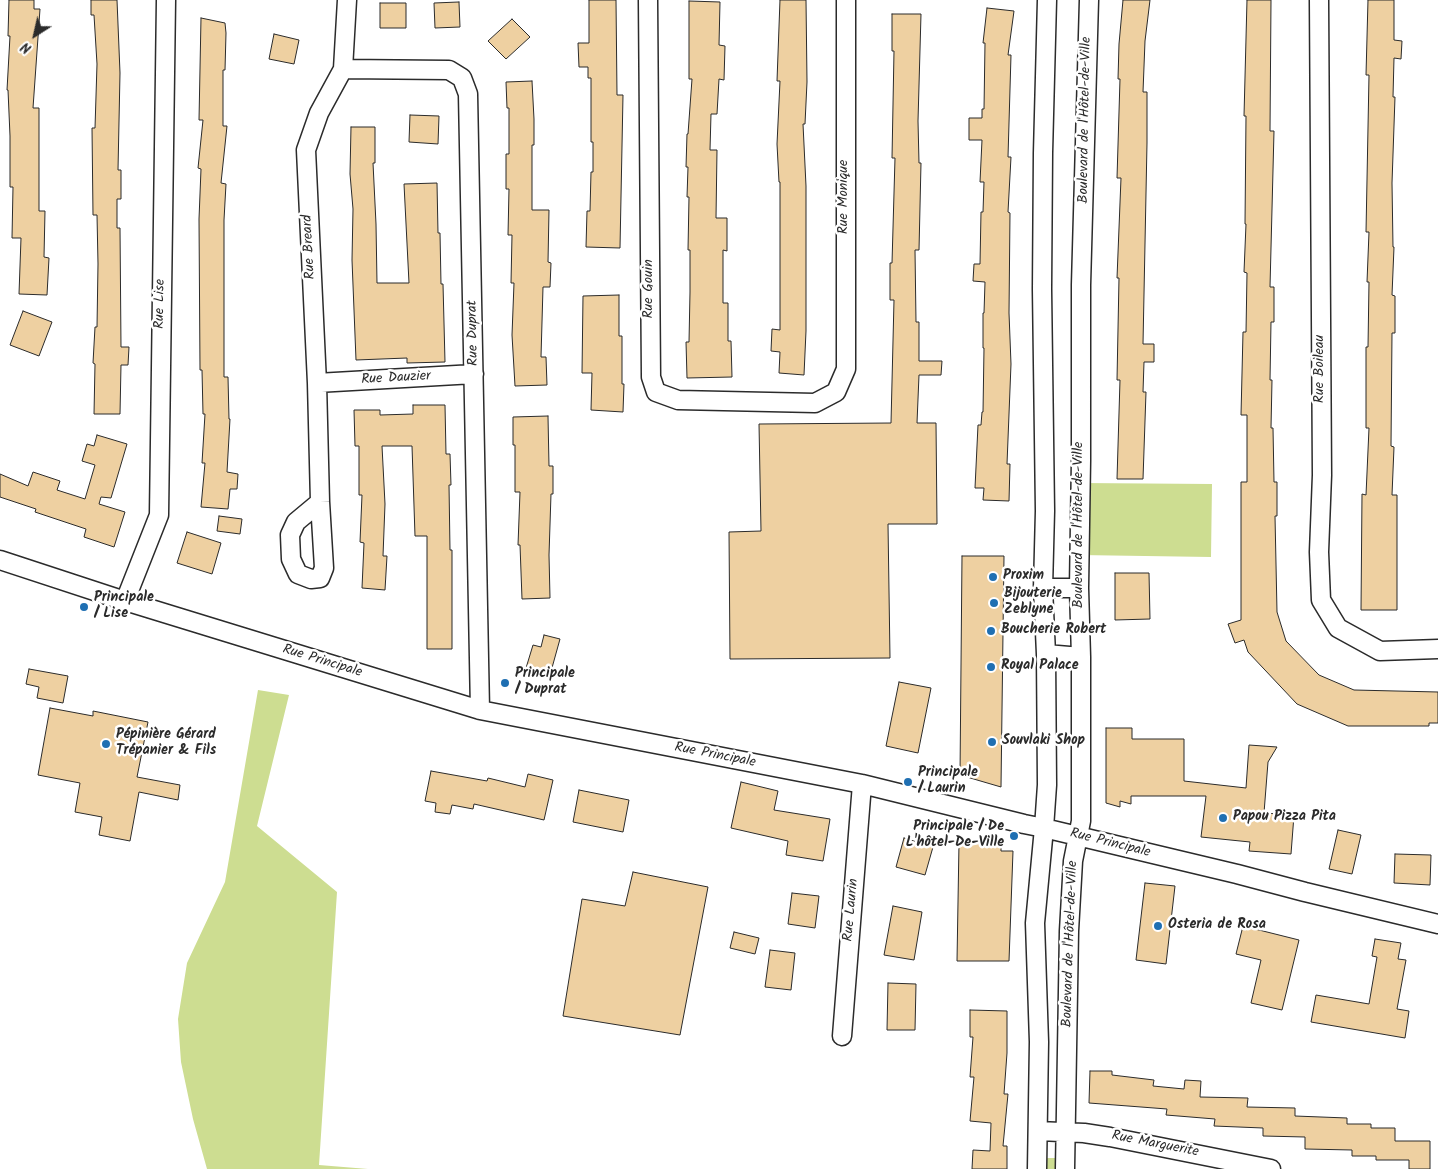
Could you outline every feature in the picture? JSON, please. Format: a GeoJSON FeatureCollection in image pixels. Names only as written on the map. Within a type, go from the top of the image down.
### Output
{"type":"FeatureCollection","features":[{"type":"Feature","properties":{"kind":"street","name":"Rue Lise"},"geometry":{"type":"LineString","coordinates":[[125,602],[159,515],[166,0]]}},
{"type":"Feature","properties":{"kind":"street","name":"Rue Breard"},"geometry":{"type":"LineString","coordinates":[[320,502],[317,383],[306,150],[319,112],[343,69],[347,0]]}},
{"type":"Feature","properties":{"kind":"street","name":"Rue Gouin"},"geometry":{"type":"LineString","coordinates":[[648,0],[651,377],[656,392],[678,400],[815,403],[836,392]]}},
{"type":"Feature","properties":{"kind":"street","name":"Rue Monique"},"geometry":{"type":"LineString","coordinates":[[836,392],[846,369],[846,0]]}},
{"type":"Feature","properties":{"kind":"street"},"geometry":{"type":"LineString","coordinates":[[1037,1169],[1039,1042],[1035,924],[1047,785],[1046,654],[1043,588],[1045,511],[1042,288],[1047,0]]}},
{"type":"Feature","properties":{"kind":"street","name":"Boulevard de l'Hôtel-de-Ville"},"geometry":{"type":"LineString","coordinates":[[1065,1169],[1069,931],[1073,861],[1081,821],[1079,588],[1081,285],[1086,164],[1089,0]]}},
{"type":"Feature","properties":{"kind":"street","name":"Rue Boileau"},"geometry":{"type":"LineString","coordinates":[[1319,0],[1322,475],[1319,552],[1320,600],[1338,628],[1380,651],[1438,649]]}},
{"type":"Feature","properties":{"kind":"street","name":"Rue Duprat"},"geometry":{"type":"LineString","coordinates":[[343,69],[449,70],[462,78],[468,94],[480,710]]}},
{"type":"Feature","properties":{"kind":"street","name":"Rue Dauzier"},"geometry":{"type":"LineString","coordinates":[[317,383],[474,374]]}},
{"type":"Feature","properties":{"kind":"street","name":"Rue Principale"},"geometry":{"type":"LineString","coordinates":[[0,560],[125,602],[480,710],[862,784],[1438,924]]}},
{"type":"Feature","properties":{"kind":"street"},"geometry":{"type":"LineString","coordinates":[[1043,588],[1079,588]]}},
{"type":"Feature","properties":{"kind":"street"},"geometry":{"type":"LineString","coordinates":[[1046,654],[1081,657]]}},
{"type":"Feature","properties":{"kind":"street","name":"Rue Laurin"},"geometry":{"type":"LineString","coordinates":[[842,1036],[862,784]]}},
{"type":"Feature","properties":{"kind":"street","name":"Rue Marguerite"},"geometry":{"type":"LineString","coordinates":[[1038,1131],[1066,1132],[1126,1139],[1271,1169]]}},
{"type":"Feature","properties":{"kind":"green space"},"geometry":{"type":"Polygon","coordinates":[[[1080,483],[1212,484],[1211,557],[1079,555],[1080,483]]]}},
{"type":"Feature","properties":{"kind":"green space"},"geometry":{"type":"Polygon","coordinates":[[[258,690],[289,695],[257,826],[337,892],[319,1165],[368,1169],[207,1169],[193,1119],[181,1062],[178,1019],[187,963],[225,882],[258,690]]]}},
{"type":"Feature","properties":{"kind":"green space"},"geometry":{"type":"Polygon","coordinates":[[[1046,1158],[1057,1158],[1056,1169],[1047,1169],[1046,1158]]]}},
{"type":"Feature","properties":{"kind":"building"},"geometry":{"type":"Polygon","coordinates":[[[9,0],[34,0],[34,9],[40,9],[33,108],[39,108],[39,211],[45,211],[44,257],[49,258],[47,295],[19,294],[21,238],[12,238],[13,187],[10,187],[10,136],[7,90],[10,36],[8,36],[9,0]]]}},
{"type":"Feature","properties":{"kind":"building"},"geometry":{"type":"Polygon","coordinates":[[[91,0],[117,0],[120,73],[118,170],[121,170],[121,199],[117,199],[117,228],[120,228],[121,347],[129,347],[128,365],[121,365],[120,414],[94,414],[95,364],[93,363],[95,327],[97,327],[98,264],[97,215],[93,215],[92,128],[95,128],[97,64],[94,15],[91,15],[91,0]]]}},
{"type":"Feature","properties":{"kind":"building"},"geometry":{"type":"Polygon","coordinates":[[[589,0],[616,0],[617,95],[623,95],[620,248],[586,247],[587,211],[590,211],[591,172],[593,172],[591,78],[588,78],[588,67],[579,67],[578,43],[589,43],[589,0]]]}},
{"type":"Feature","properties":{"kind":"building"},"geometry":{"type":"Polygon","coordinates":[[[780,0],[806,0],[807,82],[805,124],[803,124],[806,186],[806,331],[804,375],[779,373],[780,352],[771,351],[772,329],[780,330],[780,182],[777,144],[780,81],[777,81],[780,0]]]}},
{"type":"Feature","properties":{"kind":"building"},"geometry":{"type":"Polygon","coordinates":[[[1123,0],[1150,0],[1145,41],[1143,92],[1147,92],[1147,143],[1143,344],[1154,344],[1154,362],[1144,362],[1143,392],[1146,392],[1143,479],[1117,479],[1120,380],[1117,380],[1119,278],[1117,278],[1121,178],[1117,178],[1120,79],[1118,79],[1123,0]]]}},
{"type":"Feature","properties":{"kind":"building"},"geometry":{"type":"Polygon","coordinates":[[[1247,0],[1271,0],[1270,131],[1274,131],[1270,287],[1274,287],[1274,322],[1271,322],[1270,380],[1272,380],[1271,428],[1273,428],[1274,482],[1277,482],[1277,516],[1275,516],[1277,612],[1286,641],[1319,675],[1354,690],[1438,692],[1438,723],[1429,723],[1429,726],[1348,726],[1297,704],[1248,652],[1244,640],[1235,643],[1228,624],[1241,620],[1241,482],[1247,482],[1247,415],[1241,415],[1243,332],[1246,332],[1247,273],[1244,272],[1246,116],[1244,116],[1247,0]]]}},
{"type":"Feature","properties":{"kind":"building"},"geometry":{"type":"Polygon","coordinates":[[[1368,0],[1394,0],[1394,40],[1402,41],[1401,59],[1394,58],[1393,97],[1395,97],[1392,183],[1394,247],[1392,295],[1395,296],[1395,333],[1392,333],[1391,446],[1394,447],[1392,495],[1397,495],[1397,610],[1361,610],[1362,494],[1366,495],[1369,428],[1366,428],[1366,347],[1368,347],[1369,282],[1367,282],[1369,232],[1366,232],[1369,75],[1366,75],[1368,0]]]}},
{"type":"Feature","properties":{"kind":"building"},"geometry":{"type":"Polygon","coordinates":[[[689,1],[720,2],[719,45],[725,46],[724,80],[719,79],[717,114],[711,114],[710,150],[717,150],[716,218],[727,218],[727,251],[723,250],[723,303],[728,303],[728,341],[731,341],[732,377],[687,378],[686,342],[689,342],[690,250],[688,250],[688,167],[686,167],[692,79],[689,79],[689,1]]]}},
{"type":"Feature","properties":{"kind":"building"},"geometry":{"type":"Polygon","coordinates":[[[459,2],[460,27],[435,28],[434,3],[459,2]]]}},
{"type":"Feature","properties":{"kind":"building"},"geometry":{"type":"Polygon","coordinates":[[[380,3],[406,3],[406,28],[380,28],[380,3]]]}},
{"type":"Feature","properties":{"kind":"building"},"geometry":{"type":"Polygon","coordinates":[[[987,8],[1014,11],[1008,55],[1011,55],[1008,157],[1011,157],[1008,212],[1010,213],[1009,313],[1011,364],[1007,464],[1010,464],[1009,501],[983,500],[984,488],[975,488],[978,425],[981,425],[983,412],[983,313],[985,282],[973,281],[974,264],[980,264],[981,212],[983,212],[984,182],[980,182],[982,140],[969,140],[969,118],[982,118],[982,109],[984,109],[985,43],[983,43],[987,8]]]}},
{"type":"Feature","properties":{"kind":"building"},"geometry":{"type":"Polygon","coordinates":[[[892,14],[921,14],[918,121],[919,163],[921,163],[919,250],[915,250],[916,322],[919,322],[919,361],[942,361],[941,375],[919,375],[917,423],[936,423],[937,524],[888,524],[890,658],[730,659],[729,532],[761,531],[759,424],[891,423],[894,300],[890,300],[890,263],[892,263],[895,158],[892,158],[894,51],[892,51],[892,14]]]}},
{"type":"Feature","properties":{"kind":"building"},"geometry":{"type":"Polygon","coordinates":[[[201,18],[225,23],[226,33],[225,70],[223,70],[223,126],[227,126],[221,183],[226,184],[224,220],[224,377],[228,377],[230,419],[227,472],[238,474],[237,489],[230,489],[228,509],[201,507],[205,463],[202,463],[205,414],[203,414],[202,370],[200,370],[199,219],[201,169],[198,168],[203,120],[199,120],[201,18]]]}},
{"type":"Feature","properties":{"kind":"building"},"geometry":{"type":"Polygon","coordinates":[[[512,19],[530,37],[506,59],[488,41],[512,19]]]}},
{"type":"Feature","properties":{"kind":"building"},"geometry":{"type":"Polygon","coordinates":[[[274,34],[299,40],[294,64],[269,59],[274,34]]]}},
{"type":"Feature","properties":{"kind":"building"},"geometry":{"type":"Polygon","coordinates":[[[532,81],[534,145],[532,145],[532,210],[549,210],[548,262],[551,263],[550,287],[543,287],[541,357],[546,357],[547,385],[515,386],[512,335],[514,283],[511,283],[512,235],[508,235],[509,189],[506,189],[506,154],[509,154],[509,108],[507,108],[506,82],[532,81]]]}},
{"type":"Feature","properties":{"kind":"building"},"geometry":{"type":"Polygon","coordinates":[[[410,115],[439,116],[438,144],[409,142],[410,115]]]}},
{"type":"Feature","properties":{"kind":"building"},"geometry":{"type":"Polygon","coordinates":[[[351,127],[375,127],[375,163],[373,163],[377,283],[409,283],[404,184],[437,183],[445,362],[407,363],[407,358],[356,360],[352,260],[353,209],[350,174],[351,127]]]}},
{"type":"Feature","properties":{"kind":"building"},"geometry":{"type":"Polygon","coordinates":[[[619,295],[619,336],[622,336],[622,384],[624,384],[623,412],[591,410],[592,373],[582,373],[583,296],[619,295]]]}},
{"type":"Feature","properties":{"kind":"building"},"geometry":{"type":"Polygon","coordinates":[[[23,311],[52,322],[39,356],[10,345],[23,311]]]}},
{"type":"Feature","properties":{"kind":"building"},"geometry":{"type":"Polygon","coordinates":[[[413,405],[445,405],[446,454],[450,454],[451,485],[449,485],[450,550],[452,550],[452,649],[427,649],[427,536],[415,536],[412,446],[382,446],[385,504],[383,556],[387,556],[385,590],[362,588],[364,543],[360,542],[362,495],[359,495],[359,446],[355,446],[354,410],[380,410],[380,415],[413,414],[413,405]]]}},
{"type":"Feature","properties":{"kind":"building"},"geometry":{"type":"Polygon","coordinates":[[[548,416],[549,466],[553,466],[549,555],[550,598],[522,599],[520,545],[518,545],[520,492],[515,492],[513,417],[548,416]]]}},
{"type":"Feature","properties":{"kind":"building"},"geometry":{"type":"Polygon","coordinates":[[[97,435],[127,444],[111,498],[101,497],[99,504],[125,512],[114,547],[84,537],[86,529],[35,512],[36,509],[0,497],[0,474],[28,486],[33,472],[60,481],[57,490],[85,499],[95,465],[82,461],[87,444],[94,446],[97,435]]]}},
{"type":"Feature","properties":{"kind":"building"},"geometry":{"type":"Polygon","coordinates":[[[219,516],[242,519],[240,534],[217,531],[219,516]]]}},
{"type":"Feature","properties":{"kind":"building"},"geometry":{"type":"Polygon","coordinates":[[[187,532],[221,543],[212,574],[177,563],[187,532]]]}},
{"type":"Feature","properties":{"kind":"building"},"geometry":{"type":"Polygon","coordinates":[[[962,556],[1004,556],[1001,787],[960,775],[962,556]]]}},
{"type":"Feature","properties":{"kind":"building"},"geometry":{"type":"Polygon","coordinates":[[[1115,573],[1149,573],[1150,619],[1115,620],[1115,573]]]}},
{"type":"Feature","properties":{"kind":"building"},"geometry":{"type":"Polygon","coordinates":[[[544,635],[560,639],[550,675],[526,668],[533,645],[541,647],[544,635]]]}},
{"type":"Feature","properties":{"kind":"building"},"geometry":{"type":"Polygon","coordinates":[[[29,669],[68,676],[63,703],[37,698],[39,687],[26,684],[29,669]]]}},
{"type":"Feature","properties":{"kind":"building"},"geometry":{"type":"Polygon","coordinates":[[[899,682],[931,688],[918,753],[886,746],[899,682]]]}},
{"type":"Feature","properties":{"kind":"building"},"geometry":{"type":"Polygon","coordinates":[[[50,708],[93,716],[93,711],[148,722],[137,777],[180,785],[178,800],[139,792],[130,841],[99,835],[102,817],[75,812],[80,783],[38,775],[50,708]]]}},
{"type":"Feature","properties":{"kind":"building"},"geometry":{"type":"Polygon","coordinates":[[[1106,728],[1132,728],[1132,739],[1184,739],[1184,781],[1246,788],[1249,745],[1277,747],[1268,762],[1264,813],[1294,815],[1291,854],[1249,851],[1250,842],[1201,837],[1206,796],[1131,796],[1131,804],[1120,801],[1120,807],[1106,803],[1106,728]]]}},
{"type":"Feature","properties":{"kind":"building"},"geometry":{"type":"Polygon","coordinates":[[[431,771],[487,781],[488,778],[525,787],[528,774],[553,780],[544,820],[474,804],[473,809],[452,805],[450,814],[435,812],[436,803],[425,801],[431,771]]]}},
{"type":"Feature","properties":{"kind":"building"},"geometry":{"type":"Polygon","coordinates":[[[741,782],[778,791],[774,810],[830,819],[823,861],[786,855],[788,841],[731,828],[741,782]]]}},
{"type":"Feature","properties":{"kind":"building"},"geometry":{"type":"Polygon","coordinates":[[[579,790],[629,800],[623,832],[573,822],[579,790]]]}},
{"type":"Feature","properties":{"kind":"building"},"geometry":{"type":"Polygon","coordinates":[[[1338,830],[1361,835],[1352,874],[1329,869],[1338,830]]]}},
{"type":"Feature","properties":{"kind":"building"},"geometry":{"type":"Polygon","coordinates":[[[904,838],[933,847],[925,875],[896,867],[904,838]]]}},
{"type":"Feature","properties":{"kind":"building"},"geometry":{"type":"Polygon","coordinates":[[[959,843],[1001,844],[1001,851],[1013,851],[1009,961],[957,961],[959,843]]]}},
{"type":"Feature","properties":{"kind":"building"},"geometry":{"type":"Polygon","coordinates":[[[1395,854],[1431,855],[1430,885],[1394,883],[1395,854]]]}},
{"type":"Feature","properties":{"kind":"building"},"geometry":{"type":"Polygon","coordinates":[[[633,872],[708,887],[680,1035],[563,1016],[582,899],[625,906],[633,872]]]}},
{"type":"Feature","properties":{"kind":"building"},"geometry":{"type":"Polygon","coordinates":[[[1145,883],[1175,886],[1166,964],[1136,960],[1145,883]]]}},
{"type":"Feature","properties":{"kind":"building"},"geometry":{"type":"Polygon","coordinates":[[[792,893],[819,896],[815,928],[788,924],[792,893]]]}},
{"type":"Feature","properties":{"kind":"building"},"geometry":{"type":"Polygon","coordinates":[[[893,906],[922,912],[914,960],[884,955],[893,906]]]}},
{"type":"Feature","properties":{"kind":"building"},"geometry":{"type":"Polygon","coordinates":[[[1243,926],[1299,940],[1282,1010],[1251,1003],[1261,960],[1236,954],[1243,926]]]}},
{"type":"Feature","properties":{"kind":"building"},"geometry":{"type":"Polygon","coordinates":[[[734,932],[759,938],[755,954],[730,948],[734,932]]]}},
{"type":"Feature","properties":{"kind":"building"},"geometry":{"type":"Polygon","coordinates":[[[1375,939],[1401,943],[1398,959],[1406,960],[1397,1009],[1409,1011],[1405,1038],[1311,1022],[1316,995],[1369,1004],[1377,957],[1372,956],[1375,939]]]}},
{"type":"Feature","properties":{"kind":"building"},"geometry":{"type":"Polygon","coordinates":[[[770,950],[795,953],[791,990],[765,987],[770,950]]]}},
{"type":"Feature","properties":{"kind":"building"},"geometry":{"type":"Polygon","coordinates":[[[888,983],[916,984],[915,1030],[887,1030],[888,983]]]}},
{"type":"Feature","properties":{"kind":"building"},"geometry":{"type":"Polygon","coordinates":[[[970,1010],[1007,1011],[1007,1053],[1004,1094],[1008,1094],[1003,1146],[1007,1146],[1007,1169],[972,1169],[973,1150],[990,1151],[991,1123],[970,1121],[974,1077],[970,1077],[973,1037],[970,1037],[970,1010]]]}},
{"type":"Feature","properties":{"kind":"building"},"geometry":{"type":"Polygon","coordinates":[[[1090,1071],[1112,1071],[1112,1075],[1154,1080],[1153,1086],[1184,1089],[1185,1080],[1201,1081],[1200,1097],[1248,1098],[1247,1107],[1295,1108],[1295,1116],[1347,1118],[1347,1124],[1371,1124],[1371,1128],[1395,1128],[1395,1141],[1430,1141],[1430,1169],[1409,1169],[1409,1160],[1376,1160],[1376,1156],[1352,1156],[1352,1150],[1305,1149],[1305,1137],[1263,1136],[1263,1128],[1214,1126],[1215,1119],[1166,1115],[1167,1109],[1089,1103],[1090,1071]]]}},
{"type":"Feature","properties":{"kind":"place","name":"Proxim"},"geometry":{"type":"Point","coordinates":[993,577]}},
{"type":"Feature","properties":{"kind":"place","name":"Bijouterie Zeblyne"},"geometry":{"type":"Point","coordinates":[994,603]}},
{"type":"Feature","properties":{"kind":"place","name":"Principale / Lise"},"geometry":{"type":"Point","coordinates":[84,607]}},
{"type":"Feature","properties":{"kind":"place","name":"Boucherie Robert"},"geometry":{"type":"Point","coordinates":[991,631]}},
{"type":"Feature","properties":{"kind":"place","name":"Royal Palace"},"geometry":{"type":"Point","coordinates":[991,667]}},
{"type":"Feature","properties":{"kind":"place","name":"Principale / Duprat"},"geometry":{"type":"Point","coordinates":[505,683]}},
{"type":"Feature","properties":{"kind":"place","name":"Souvlaki Shop"},"geometry":{"type":"Point","coordinates":[992,742]}},
{"type":"Feature","properties":{"kind":"place","name":"Pépinière Gérard Trépanier & Fils"},"geometry":{"type":"Point","coordinates":[106,744]}},
{"type":"Feature","properties":{"kind":"place","name":"Principale / Laurin"},"geometry":{"type":"Point","coordinates":[908,782]}},
{"type":"Feature","properties":{"kind":"place","name":"Papou Pizza Pita"},"geometry":{"type":"Point","coordinates":[1223,818]}},
{"type":"Feature","properties":{"kind":"place","name":"Principale / De L'hôtel-De-Ville"},"geometry":{"type":"Point","coordinates":[1014,836]}},
{"type":"Feature","properties":{"kind":"place","name":"Osteria de Rosa"},"geometry":{"type":"Point","coordinates":[1158,926]}}]}
